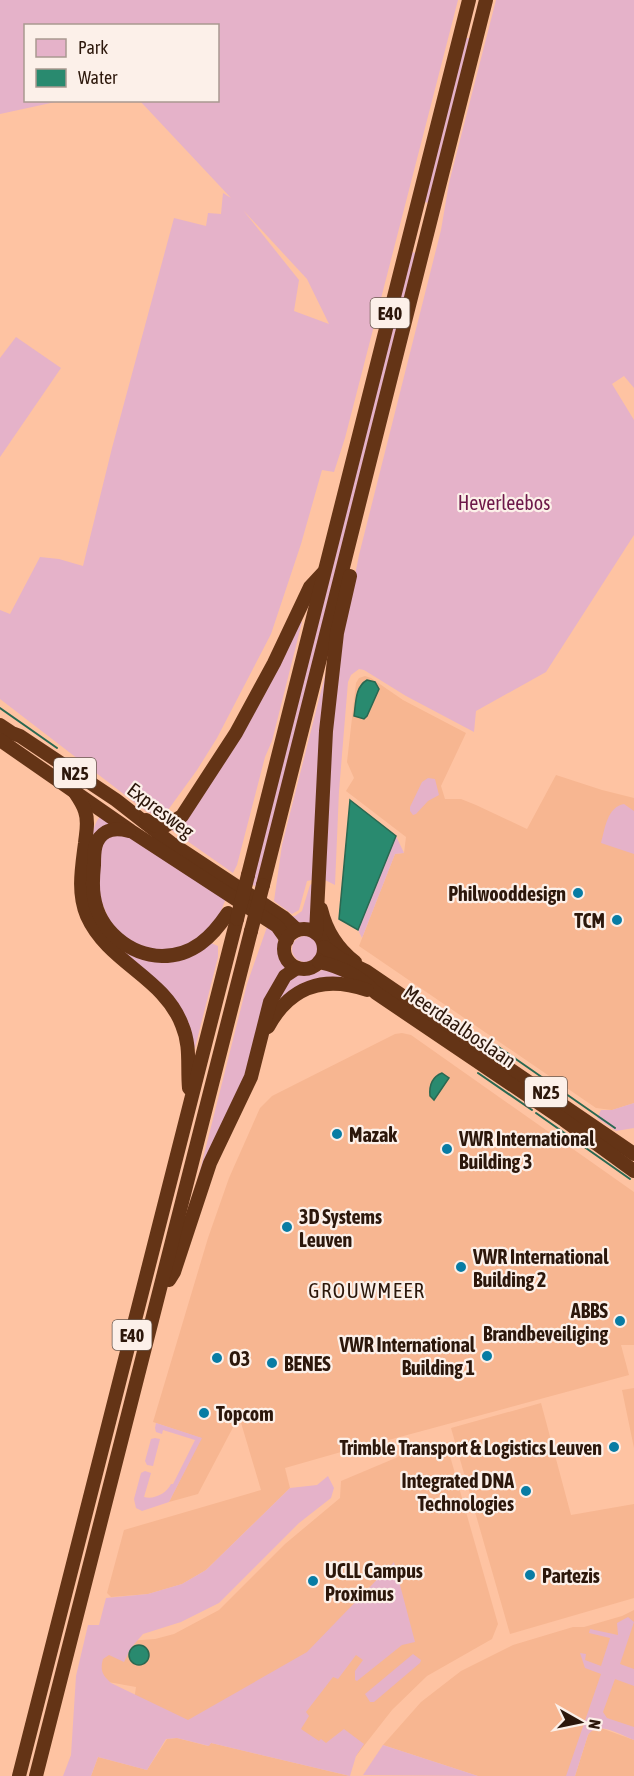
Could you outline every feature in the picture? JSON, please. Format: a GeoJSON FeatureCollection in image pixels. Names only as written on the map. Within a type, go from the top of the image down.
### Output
{"type":"FeatureCollection","features":[{"type":"Feature","properties":{"kind":"highway","name":"E40"},"geometry":{"type":"LineString","coordinates":[[19,1776],[190,1102],[232,916],[242,896],[248,875],[469,0]]}},
{"type":"Feature","properties":{"kind":"highway","name":"E40"},"geometry":{"type":"LineString","coordinates":[[36,1776],[486,0]]}},
{"type":"Feature","properties":{"kind":"highway"},"geometry":{"type":"LineString","coordinates":[[286,940],[297,930],[304,929],[316,933],[326,731],[338,633],[354,554],[351,535]]}},
{"type":"Feature","properties":{"kind":"highway"},"geometry":{"type":"LineString","coordinates":[[130,810],[156,826],[171,824],[182,816],[236,733],[274,663],[310,587],[324,571]]}},
{"type":"Feature","properties":{"kind":"highway","name":"Expresweg"},"geometry":{"type":"LineString","coordinates":[[0,725],[20,735],[130,810],[153,831],[283,916],[297,930]]}},
{"type":"Feature","properties":{"kind":"highway","name":"Expresweg"},"geometry":{"type":"LineString","coordinates":[[0,740],[131,831],[277,926],[286,940]]}},
{"type":"Feature","properties":{"kind":"highway"},"geometry":{"type":"LineString","coordinates":[[74,791],[86,812],[87,829],[81,875],[86,913],[98,936],[109,948],[160,990],[176,1010],[188,1047],[190,1102]]}},
{"type":"Feature","properties":{"kind":"highway","name":"N25"},"geometry":{"type":"LineString","coordinates":[[101,809],[108,806],[116,808],[153,831]]}},
{"type":"Feature","properties":{"kind":"highway"},"geometry":{"type":"LineString","coordinates":[[87,829],[93,817],[101,809]]}},
{"type":"Feature","properties":{"kind":"highway"},"geometry":{"type":"LineString","coordinates":[[131,831],[115,829],[107,831],[97,841],[94,853],[93,896],[95,904],[105,925],[117,939],[137,951],[150,955],[176,955],[203,943],[232,916]]}},
{"type":"Feature","properties":{"kind":"highway"},"geometry":{"type":"LineString","coordinates":[[318,895],[324,921],[331,936],[347,956],[366,970]]}},
{"type":"Feature","properties":{"kind":"highway","name":"Meerdaalboslaan"},"geometry":{"type":"LineString","coordinates":[[316,933],[324,947],[339,958],[366,970],[634,1154]]}},
{"type":"Feature","properties":{"kind":"highway","name":"N25"},"geometry":{"type":"LineString","coordinates":[[286,940],[284,946],[286,958],[297,968]]}},
{"type":"Feature","properties":{"kind":"highway"},"geometry":{"type":"LineString","coordinates":[[159,1294],[174,1272],[210,1163],[251,1077],[270,1002],[278,984],[297,968],[308,969],[319,962],[324,953],[324,947]]}},
{"type":"Feature","properties":{"kind":"highway","name":"Meerdaalboslaan"},"geometry":{"type":"LineString","coordinates":[[319,962],[333,965],[356,976],[376,993],[614,1155],[634,1171]]}},
{"type":"Feature","properties":{"kind":"highway"},"geometry":{"type":"LineString","coordinates":[[261,1043],[282,1006],[299,991],[317,984],[335,982],[349,983],[376,993]]}},
{"type":"Feature","properties":{"kind":"highway"},"geometry":{"type":"LineString","coordinates":[[615,1140],[634,1136]]}},
{"type":"Feature","properties":{"kind":"highway"},"geometry":{"type":"LineString","coordinates":[[614,1155],[634,1154]]}},
{"type":"Feature","properties":{"kind":"shaded area"},"geometry":{"type":"Polygon","coordinates":[[[365,676],[403,700],[466,733],[441,786],[445,799],[461,799],[527,829],[556,775],[634,798],[634,1103],[612,1110],[596,1108],[359,946],[395,854],[404,853],[406,837],[346,791],[354,778],[347,762],[356,683],[359,678],[365,676]]]}},
{"type":"Feature","properties":{"kind":"shaded area"},"geometry":{"type":"Polygon","coordinates":[[[395,1034],[411,1035],[634,1192],[634,1345],[621,1345],[629,1375],[359,1448],[351,1442],[344,1445],[341,1452],[285,1468],[290,1488],[206,1570],[182,1584],[148,1594],[111,1597],[107,1593],[124,1530],[261,1490],[239,1416],[198,1494],[169,1502],[201,1438],[153,1422],[208,1238],[229,1178],[260,1108],[272,1096],[395,1034]]]}},
{"type":"Feature","properties":{"kind":"shaded area"},"geometry":{"type":"Polygon","coordinates":[[[634,1388],[634,1448],[622,1390],[634,1388]]]}},
{"type":"Feature","properties":{"kind":"shaded area"},"geometry":{"type":"Polygon","coordinates":[[[541,1403],[571,1515],[634,1504],[634,1598],[510,1634],[451,1428],[541,1403]]]}},
{"type":"Feature","properties":{"kind":"shaded area"},"geometry":{"type":"Polygon","coordinates":[[[433,1442],[448,1449],[498,1624],[492,1639],[427,1676],[392,1710],[356,1756],[132,1714],[136,1687],[97,1680],[101,1655],[115,1642],[155,1639],[174,1634],[219,1610],[285,1544],[340,1498],[341,1481],[398,1457],[402,1451],[433,1442]]]}},
{"type":"Feature","properties":{"kind":"shaded area"},"geometry":{"type":"Polygon","coordinates":[[[634,1610],[634,1733],[591,1719],[571,1776],[478,1776],[383,1745],[421,1702],[461,1671],[513,1645],[573,1627],[584,1627],[622,1616],[634,1610]]]}},
{"type":"Feature","properties":{"kind":"shaded area"},"geometry":{"type":"Polygon","coordinates":[[[598,1727],[634,1740],[634,1776],[575,1776],[588,1735],[592,1729],[598,1727]]]}},
{"type":"Feature","properties":{"kind":"shaded area"},"geometry":{"type":"Polygon","coordinates":[[[177,1738],[208,1746],[211,1743],[350,1776],[91,1776],[98,1757],[147,1770],[167,1739],[177,1738]]]}},
{"type":"Feature","properties":{"kind":"green space"},"geometry":{"type":"Polygon","coordinates":[[[0,0],[458,0],[345,438],[334,472],[322,470],[301,544],[271,634],[217,738],[168,810],[159,816],[147,812],[0,699],[0,610],[10,614],[40,557],[59,559],[83,566],[174,218],[206,226],[208,213],[221,214],[223,193],[231,198],[141,102],[219,102],[219,24],[24,24],[24,102],[55,102],[0,114],[0,0]],[[243,210],[299,280],[294,311],[329,324],[307,279],[243,210]]]}},
{"type":"Feature","properties":{"kind":"green space","name":"Heverleebos"},"geometry":{"type":"Polygon","coordinates":[[[496,0],[634,0],[634,388],[624,376],[612,384],[634,420],[634,535],[546,672],[476,711],[474,732],[406,696],[364,670],[359,669],[351,675],[348,682],[339,791],[335,885],[325,880],[330,742],[340,650],[359,555],[496,0]]]}},
{"type":"Feature","properties":{"kind":"green space"},"geometry":{"type":"Polygon","coordinates":[[[465,38],[470,38],[429,203],[424,202],[465,38]]]}},
{"type":"Feature","properties":{"kind":"green space"},"geometry":{"type":"Polygon","coordinates":[[[411,252],[416,253],[256,887],[252,884],[411,252]]]}},
{"type":"Feature","properties":{"kind":"green space"},"geometry":{"type":"Polygon","coordinates":[[[16,337],[61,368],[0,457],[0,358],[16,337]]]}},
{"type":"Feature","properties":{"kind":"green space"},"geometry":{"type":"Polygon","coordinates":[[[299,621],[302,622],[272,741],[265,757],[233,873],[170,829],[299,621]]]}},
{"type":"Feature","properties":{"kind":"green space"},"geometry":{"type":"Polygon","coordinates":[[[334,640],[316,879],[307,881],[299,910],[292,914],[274,901],[282,845],[334,640]]]}},
{"type":"Feature","properties":{"kind":"green space"},"geometry":{"type":"Polygon","coordinates":[[[428,778],[435,779],[439,795],[428,801],[413,815],[410,807],[422,782],[428,778]]]}},
{"type":"Feature","properties":{"kind":"green space"},"geometry":{"type":"Polygon","coordinates":[[[624,804],[634,811],[634,854],[601,843],[610,814],[618,806],[624,804]]]}},
{"type":"Feature","properties":{"kind":"green space"},"geometry":{"type":"Polygon","coordinates":[[[103,813],[120,827],[105,828],[96,836],[89,879],[94,910],[108,937],[133,955],[158,960],[182,957],[211,943],[218,946],[218,957],[195,1048],[191,1048],[182,1018],[173,1001],[149,977],[106,941],[92,917],[88,890],[91,844],[94,828],[103,813]]]}},
{"type":"Feature","properties":{"kind":"green space"},"geometry":{"type":"Polygon","coordinates":[[[111,834],[129,836],[227,896],[216,923],[189,945],[165,951],[145,948],[128,941],[110,922],[100,898],[98,857],[105,837],[111,834]]]}},
{"type":"Feature","properties":{"kind":"green space"},"geometry":{"type":"Polygon","coordinates":[[[396,836],[404,853],[395,854],[362,938],[358,930],[396,836]]]}},
{"type":"Feature","properties":{"kind":"green space"},"geometry":{"type":"Polygon","coordinates":[[[312,884],[314,925],[297,923],[290,916],[295,916],[302,911],[312,884]]]}},
{"type":"Feature","properties":{"kind":"green space"},"geometry":{"type":"Polygon","coordinates":[[[267,927],[277,934],[280,956],[288,970],[189,1214],[247,984],[267,927]]]}},
{"type":"Feature","properties":{"kind":"green space"},"geometry":{"type":"Polygon","coordinates":[[[305,936],[314,940],[318,949],[314,958],[305,962],[296,958],[292,949],[296,940],[305,936]]]}},
{"type":"Feature","properties":{"kind":"green space"},"geometry":{"type":"Polygon","coordinates":[[[324,969],[348,977],[277,1002],[283,984],[297,975],[313,974],[324,969]]]}},
{"type":"Feature","properties":{"kind":"green space"},"geometry":{"type":"Polygon","coordinates":[[[634,1103],[634,1128],[616,1131],[597,1118],[601,1110],[612,1110],[634,1103]]]}},
{"type":"Feature","properties":{"kind":"green space"},"geometry":{"type":"Polygon","coordinates":[[[156,1423],[202,1438],[169,1502],[142,1511],[136,1508],[134,1499],[141,1473],[145,1471],[151,1473],[144,1497],[152,1498],[163,1493],[173,1484],[195,1440],[163,1430],[162,1434],[156,1432],[156,1423]]]}},
{"type":"Feature","properties":{"kind":"green space"},"geometry":{"type":"Polygon","coordinates":[[[151,1439],[160,1439],[153,1466],[147,1465],[145,1461],[151,1439]]]}},
{"type":"Feature","properties":{"kind":"green space"},"geometry":{"type":"Polygon","coordinates":[[[328,1476],[334,1488],[331,1498],[299,1523],[219,1603],[181,1622],[143,1634],[131,1648],[124,1662],[109,1655],[103,1659],[102,1669],[111,1683],[188,1720],[307,1652],[394,1562],[415,1642],[402,1645],[357,1681],[355,1671],[363,1660],[356,1655],[338,1679],[333,1677],[306,1712],[309,1716],[301,1729],[326,1743],[344,1729],[364,1744],[356,1756],[350,1776],[211,1743],[209,1746],[177,1738],[166,1739],[147,1770],[98,1757],[91,1776],[63,1776],[71,1755],[76,1676],[88,1625],[99,1625],[106,1598],[148,1594],[182,1584],[206,1570],[290,1488],[317,1485],[328,1476]]]}},
{"type":"Feature","properties":{"kind":"green space"},"geometry":{"type":"Polygon","coordinates":[[[628,1617],[634,1622],[620,1664],[634,1669],[634,1686],[615,1679],[603,1712],[607,1718],[634,1727],[634,1740],[610,1730],[592,1731],[588,1735],[575,1776],[566,1776],[601,1674],[585,1668],[580,1653],[586,1654],[585,1660],[601,1666],[610,1638],[589,1633],[590,1629],[618,1635],[617,1623],[628,1617]]]}},
{"type":"Feature","properties":{"kind":"green space"},"geometry":{"type":"Polygon","coordinates":[[[413,1654],[421,1660],[420,1663],[374,1702],[370,1702],[365,1694],[413,1654]]]}},
{"type":"Feature","properties":{"kind":"green space"},"geometry":{"type":"Polygon","coordinates":[[[383,1745],[478,1776],[363,1775],[383,1745]]]}},
{"type":"Feature","properties":{"kind":"water"},"geometry":{"type":"Polygon","coordinates":[[[367,680],[375,682],[379,689],[364,719],[354,716],[358,691],[367,680]]]}},
{"type":"Feature","properties":{"kind":"water"},"geometry":{"type":"Polygon","coordinates":[[[350,800],[396,836],[358,930],[339,919],[350,800]]]}},
{"type":"Feature","properties":{"kind":"water"},"geometry":{"type":"Polygon","coordinates":[[[442,1073],[449,1078],[434,1100],[430,1096],[431,1085],[434,1079],[442,1073]]]}},
{"type":"Feature","properties":{"kind":"water"},"geometry":{"type":"Polygon","coordinates":[[[139,1645],[146,1648],[149,1655],[146,1662],[139,1665],[132,1662],[129,1655],[132,1648],[139,1645]]]}},
{"type":"Feature","properties":{"kind":"waterway"},"geometry":{"type":"LineString","coordinates":[[0,708],[57,748]]}},
{"type":"Feature","properties":{"kind":"waterway"},"geometry":{"type":"LineString","coordinates":[[497,1046],[615,1128]]}},
{"type":"Feature","properties":{"kind":"waterway"},"geometry":{"type":"LineString","coordinates":[[478,1073],[532,1110]]}},
{"type":"Feature","properties":{"kind":"waterway"},"geometry":{"type":"LineString","coordinates":[[536,1113],[630,1179]]}},
{"type":"Feature","properties":{"kind":"place","name":"Philwooddesign"},"geometry":{"type":"Point","coordinates":[578,893]}},
{"type":"Feature","properties":{"kind":"place","name":"TCM"},"geometry":{"type":"Point","coordinates":[617,920]}},
{"type":"Feature","properties":{"kind":"place","name":"Mazak"},"geometry":{"type":"Point","coordinates":[337,1134]}},
{"type":"Feature","properties":{"kind":"place","name":"VWR International Building 3"},"geometry":{"type":"Point","coordinates":[447,1149]}},
{"type":"Feature","properties":{"kind":"place","name":"3D Systems Leuven"},"geometry":{"type":"Point","coordinates":[287,1227]}},
{"type":"Feature","properties":{"kind":"place","name":"VWR International Building 2"},"geometry":{"type":"Point","coordinates":[461,1267]}},
{"type":"Feature","properties":{"kind":"place","name":"ABBS Brandbeveiliging"},"geometry":{"type":"Point","coordinates":[620,1321]}},
{"type":"Feature","properties":{"kind":"place","name":"VWR International Building 1"},"geometry":{"type":"Point","coordinates":[487,1356]}},
{"type":"Feature","properties":{"kind":"place","name":"O3"},"geometry":{"type":"Point","coordinates":[217,1358]}},
{"type":"Feature","properties":{"kind":"place","name":"BENES"},"geometry":{"type":"Point","coordinates":[272,1363]}},
{"type":"Feature","properties":{"kind":"place","name":"Topcom"},"geometry":{"type":"Point","coordinates":[204,1413]}},
{"type":"Feature","properties":{"kind":"place","name":"Trimble Transport & Logistics Leuven"},"geometry":{"type":"Point","coordinates":[614,1447]}},
{"type":"Feature","properties":{"kind":"place","name":"Integrated DNA Technologies"},"geometry":{"type":"Point","coordinates":[526,1491]}},
{"type":"Feature","properties":{"kind":"place","name":"Partezis"},"geometry":{"type":"Point","coordinates":[530,1575]}},
{"type":"Feature","properties":{"kind":"place","name":"UCLL Campus Proximus"},"geometry":{"type":"Point","coordinates":[313,1581]}},
{"type":"Feature","properties":{"kind":"district","name":"GROUWMEER"},"geometry":{"type":"Point","coordinates":[367,1290]}}]}
